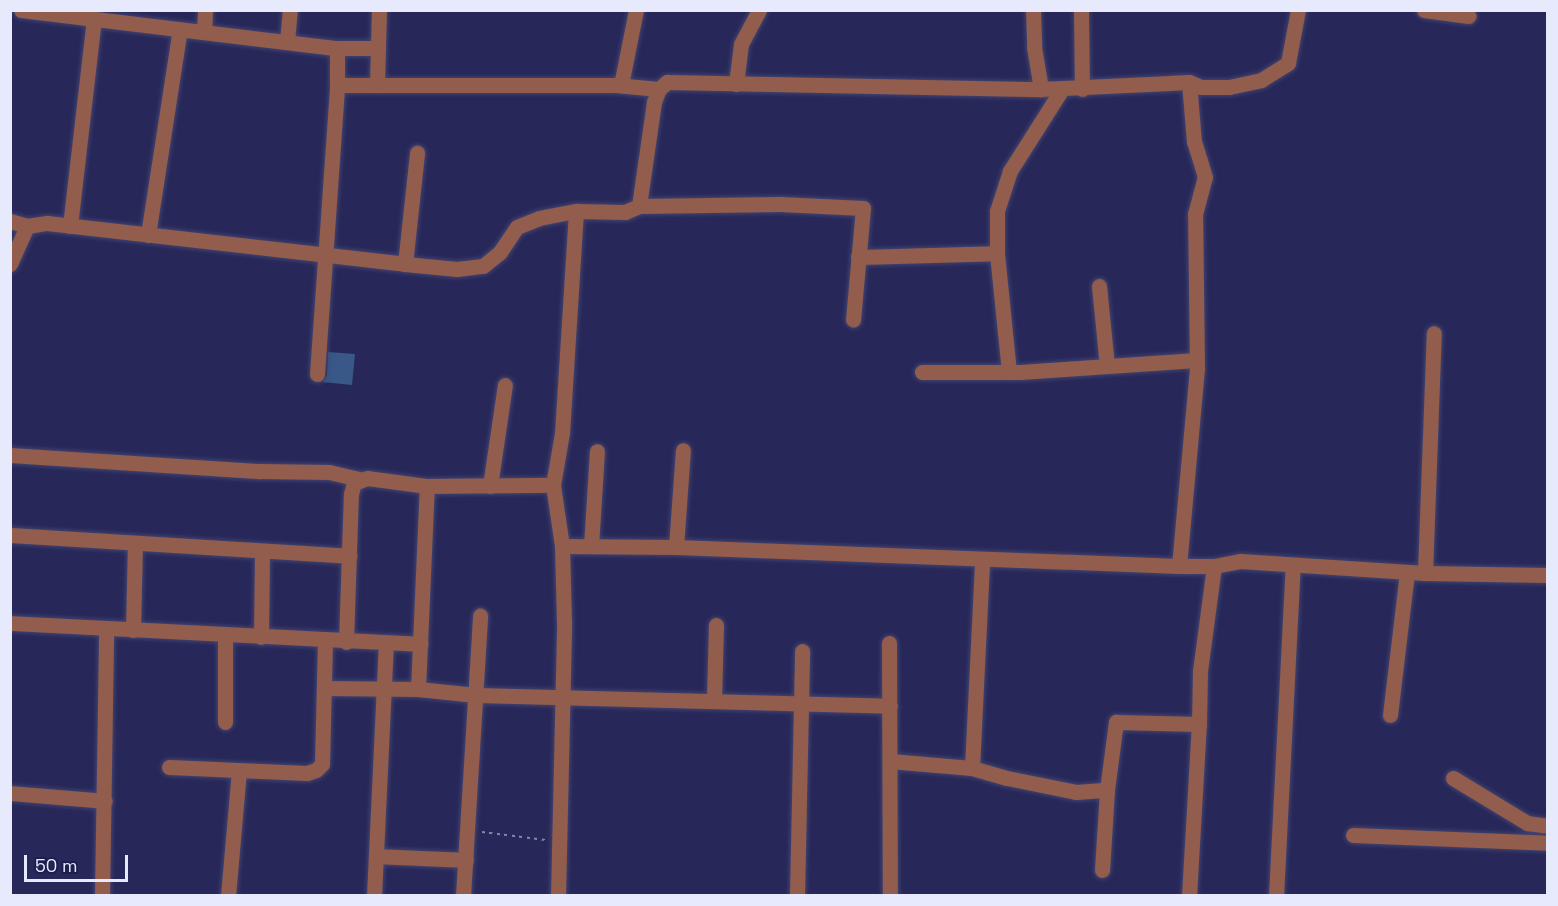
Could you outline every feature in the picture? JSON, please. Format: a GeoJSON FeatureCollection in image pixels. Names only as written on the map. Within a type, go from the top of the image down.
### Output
{"type":"FeatureCollection","features":[{"type":"Feature","properties":{"kind":"street"},"geometry":{"type":"LineString","coordinates":[[10,19],[15,10]]}},
{"type":"Feature","properties":{"kind":"street"},"geometry":{"type":"LineString","coordinates":[[21,10],[337,48],[378,48]]}},
{"type":"Feature","properties":{"kind":"street"},"geometry":{"type":"LineString","coordinates":[[204,32],[205,10]]}},
{"type":"Feature","properties":{"kind":"street"},"geometry":{"type":"LineString","coordinates":[[287,42],[290,10]]}},
{"type":"Feature","properties":{"kind":"street"},"geometry":{"type":"LineString","coordinates":[[377,85],[379,10]]}},
{"type":"Feature","properties":{"kind":"street"},"geometry":{"type":"LineString","coordinates":[[621,85],[636,10]]}},
{"type":"Feature","properties":{"kind":"street"},"geometry":{"type":"LineString","coordinates":[[736,84],[741,44],[759,10]]}},
{"type":"Feature","properties":{"kind":"street"},"geometry":{"type":"LineString","coordinates":[[1033,10],[1034,47],[1041,89]]}},
{"type":"Feature","properties":{"kind":"street"},"geometry":{"type":"LineString","coordinates":[[1081,10],[1082,89]]}},
{"type":"Feature","properties":{"kind":"street"},"geometry":{"type":"LineString","coordinates":[[639,206],[654,102],[658,89],[667,82],[1082,89],[1188,82],[1201,87],[1229,87],[1273,75],[1288,63],[1292,56],[1298,10]]}},
{"type":"Feature","properties":{"kind":"street"},"geometry":{"type":"LineString","coordinates":[[1424,10],[1469,16]]}},
{"type":"Feature","properties":{"kind":"street"},"geometry":{"type":"LineString","coordinates":[[70,226],[94,19]]}},
{"type":"Feature","properties":{"kind":"street"},"geometry":{"type":"LineString","coordinates":[[148,235],[180,29]]}},
{"type":"Feature","properties":{"kind":"street"},"geometry":{"type":"LineString","coordinates":[[317,374],[337,85],[337,48]]}},
{"type":"Feature","properties":{"kind":"street"},"geometry":{"type":"LineString","coordinates":[[1179,566],[1197,360],[1195,214],[1205,177],[1194,142],[1188,82]]}},
{"type":"Feature","properties":{"kind":"street"},"geometry":{"type":"LineString","coordinates":[[337,85],[621,85],[658,89]]}},
{"type":"Feature","properties":{"kind":"street"},"geometry":{"type":"LineString","coordinates":[[1009,372],[997,253],[997,211],[1010,171],[1062,89]]}},
{"type":"Feature","properties":{"kind":"street"},"geometry":{"type":"LineString","coordinates":[[405,264],[417,153]]}},
{"type":"Feature","properties":{"kind":"street"},"geometry":{"type":"LineString","coordinates":[[10,221],[27,226],[47,223],[458,269],[483,266],[500,252],[517,227],[539,218],[576,211],[625,212],[639,206],[780,204],[862,207],[853,321]]}},
{"type":"Feature","properties":{"kind":"street"},"geometry":{"type":"LineString","coordinates":[[558,896],[562,546],[553,485],[562,433],[576,211]]}},
{"type":"Feature","properties":{"kind":"street"},"geometry":{"type":"LineString","coordinates":[[10,264],[27,226]]}},
{"type":"Feature","properties":{"kind":"street"},"geometry":{"type":"LineString","coordinates":[[858,257],[997,253]]}},
{"type":"Feature","properties":{"kind":"street"},"geometry":{"type":"LineString","coordinates":[[1100,286],[1107,366]]}},
{"type":"Feature","properties":{"kind":"street"},"geometry":{"type":"LineString","coordinates":[[1425,573],[1434,333]]}},
{"type":"Feature","properties":{"kind":"street"},"geometry":{"type":"LineString","coordinates":[[922,372],[1009,372],[1197,360]]}},
{"type":"Feature","properties":{"kind":"street"},"geometry":{"type":"LineString","coordinates":[[490,486],[505,385]]}},
{"type":"Feature","properties":{"kind":"street"},"geometry":{"type":"LineString","coordinates":[[676,547],[683,450]]}},
{"type":"Feature","properties":{"kind":"street"},"geometry":{"type":"LineString","coordinates":[[591,546],[597,452]]}},
{"type":"Feature","properties":{"kind":"street"},"geometry":{"type":"LineString","coordinates":[[10,455],[261,471],[329,472],[427,486],[553,485]]}},
{"type":"Feature","properties":{"kind":"street"},"geometry":{"type":"LineString","coordinates":[[346,642],[351,494],[354,483],[360,478]]}},
{"type":"Feature","properties":{"kind":"street"},"geometry":{"type":"LineString","coordinates":[[418,689],[427,486]]}},
{"type":"Feature","properties":{"kind":"street"},"geometry":{"type":"LineString","coordinates":[[10,535],[349,556]]}},
{"type":"Feature","properties":{"kind":"street"},"geometry":{"type":"LineString","coordinates":[[132,630],[135,544]]}},
{"type":"Feature","properties":{"kind":"street"},"geometry":{"type":"LineString","coordinates":[[562,546],[676,547],[1179,566],[1214,566],[1240,561],[1425,573],[1548,575]]}},
{"type":"Feature","properties":{"kind":"street"},"geometry":{"type":"LineString","coordinates":[[261,637],[262,552]]}},
{"type":"Feature","properties":{"kind":"street"},"geometry":{"type":"LineString","coordinates":[[972,768],[982,560]]}},
{"type":"Feature","properties":{"kind":"street"},"geometry":{"type":"LineString","coordinates":[[1189,896],[1200,670],[1214,566]]}},
{"type":"Feature","properties":{"kind":"street"},"geometry":{"type":"LineString","coordinates":[[1276,896],[1293,566]]}},
{"type":"Feature","properties":{"kind":"street"},"geometry":{"type":"LineString","coordinates":[[1390,715],[1407,572]]}},
{"type":"Feature","properties":{"kind":"street"},"geometry":{"type":"LineString","coordinates":[[463,896],[480,616]]}},
{"type":"Feature","properties":{"kind":"street"},"geometry":{"type":"LineString","coordinates":[[10,623],[325,641],[420,644]]}},
{"type":"Feature","properties":{"kind":"street"},"geometry":{"type":"LineString","coordinates":[[714,700],[716,625]]}},
{"type":"Feature","properties":{"kind":"street"},"geometry":{"type":"LineString","coordinates":[[102,896],[106,629]]}},
{"type":"Feature","properties":{"kind":"street"},"geometry":{"type":"LineString","coordinates":[[225,635],[225,722]]}},
{"type":"Feature","properties":{"kind":"street"},"geometry":{"type":"LineString","coordinates":[[169,767],[307,772],[316,770],[322,764],[325,641]]}},
{"type":"Feature","properties":{"kind":"street"},"geometry":{"type":"LineString","coordinates":[[374,896],[386,644]]}},
{"type":"Feature","properties":{"kind":"street"},"geometry":{"type":"LineString","coordinates":[[890,644],[890,896]]}},
{"type":"Feature","properties":{"kind":"street"},"geometry":{"type":"LineString","coordinates":[[798,896],[802,651]]}},
{"type":"Feature","properties":{"kind":"street"},"geometry":{"type":"LineString","coordinates":[[325,688],[418,689],[477,695],[890,706]]}},
{"type":"Feature","properties":{"kind":"street"},"geometry":{"type":"LineString","coordinates":[[1102,870],[1107,790],[1116,722],[1199,724]]}},
{"type":"Feature","properties":{"kind":"street"},"geometry":{"type":"LineString","coordinates":[[890,761],[972,768],[1007,778],[1076,792],[1107,790]]}},
{"type":"Feature","properties":{"kind":"street"},"geometry":{"type":"LineString","coordinates":[[228,896],[239,770]]}},
{"type":"Feature","properties":{"kind":"street"},"geometry":{"type":"LineString","coordinates":[[1453,778],[1527,823],[1548,826]]}},
{"type":"Feature","properties":{"kind":"street"},"geometry":{"type":"LineString","coordinates":[[10,793],[105,801]]}},
{"type":"Feature","properties":{"kind":"street"},"geometry":{"type":"LineString","coordinates":[[1353,836],[1548,843]]}},
{"type":"Feature","properties":{"kind":"street"},"geometry":{"type":"LineString","coordinates":[[376,856],[465,860]]}},
{"type":"Feature","properties":{"kind":"path"},"geometry":{"type":"LineString","coordinates":[[468,831],[559,841]]}},
{"type":"Feature","properties":{"kind":"building"},"geometry":{"type":"Polygon","coordinates":[[[328,352],[355,354],[352,385],[322,382],[327,375],[328,352]]]}}]}
